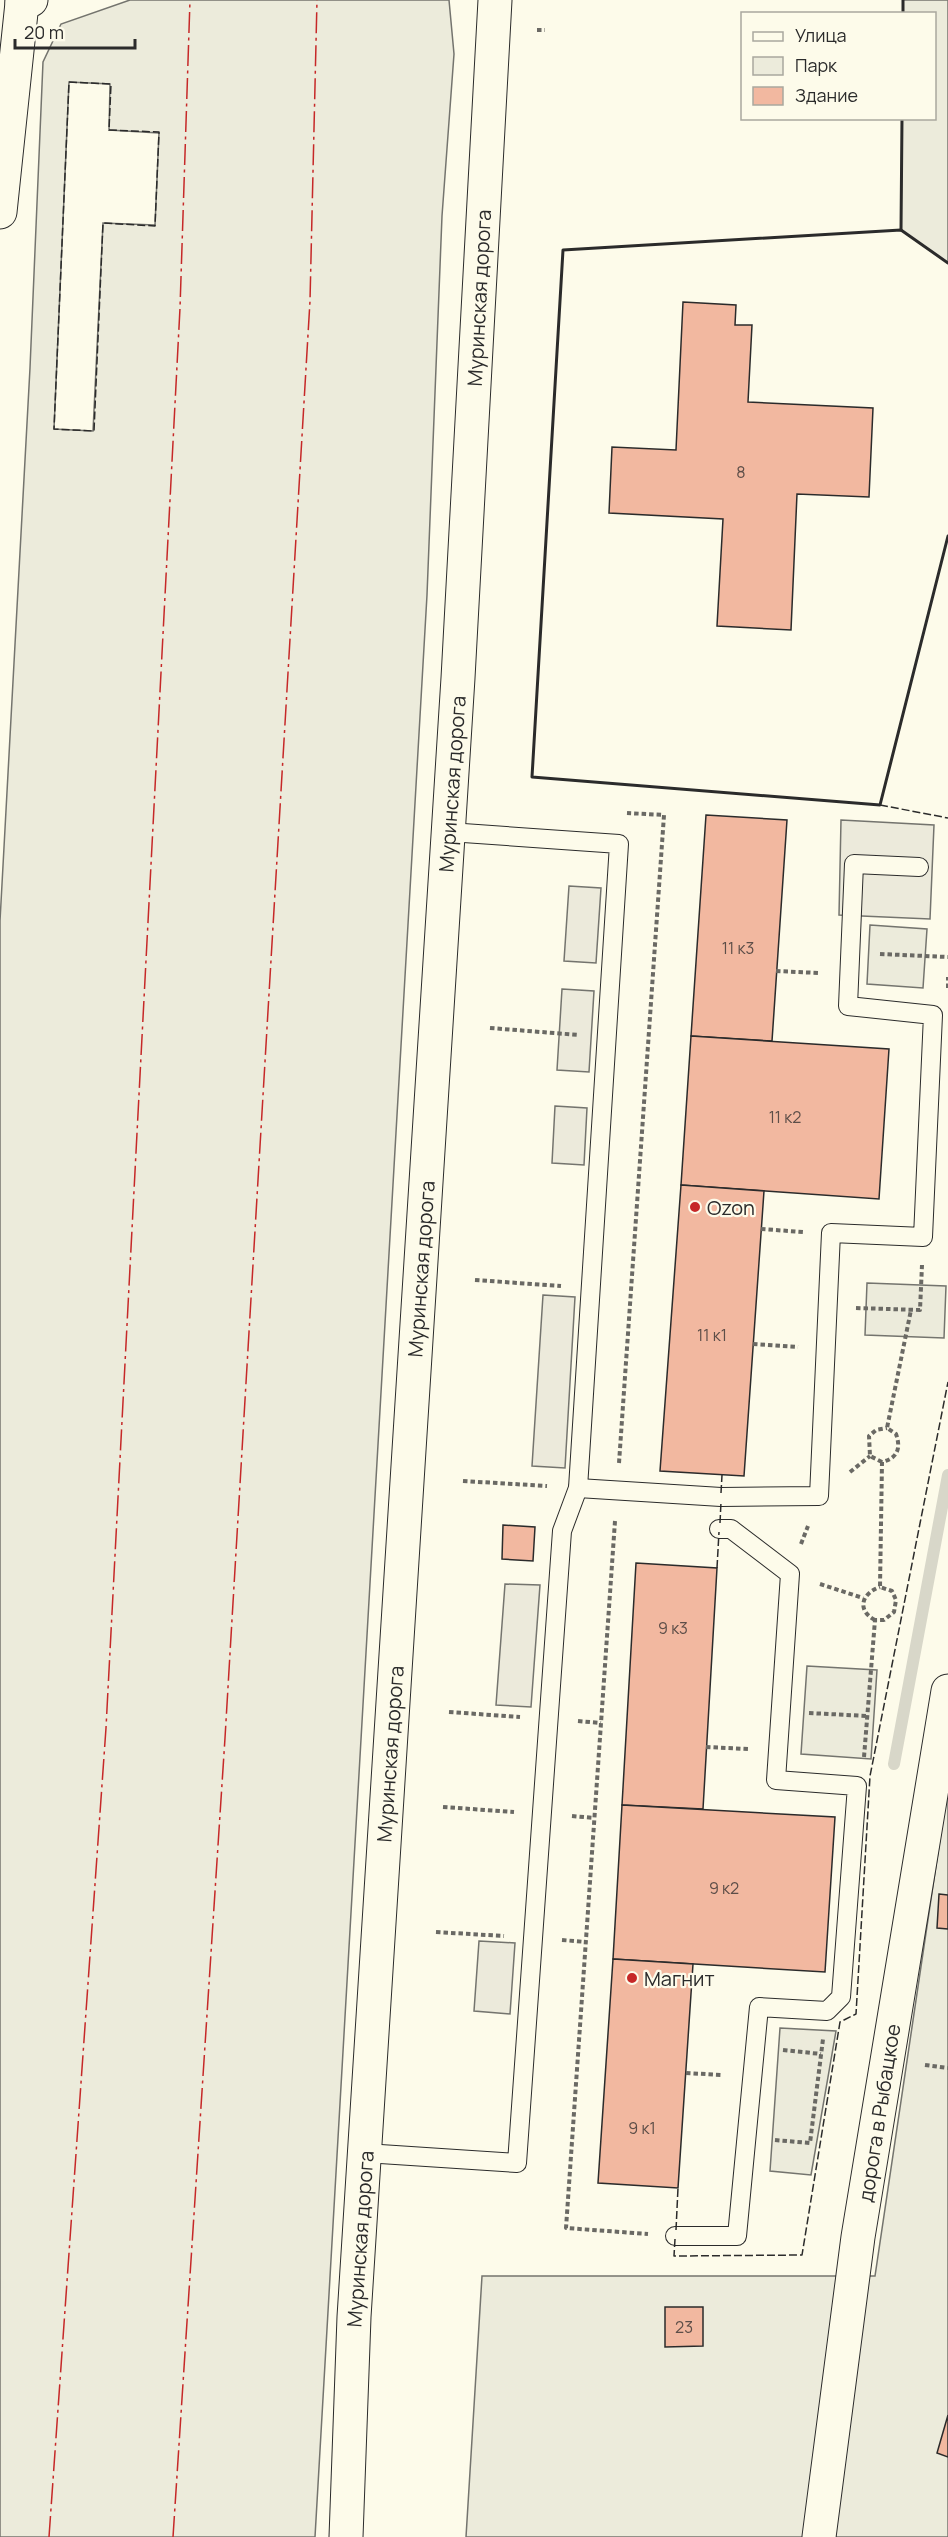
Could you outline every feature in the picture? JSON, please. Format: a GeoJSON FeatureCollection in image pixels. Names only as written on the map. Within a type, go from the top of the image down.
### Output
{"type":"FeatureCollection","features":[{"type":"Feature","properties":{"kind":"street","name":"Муринская дорога"},"geometry":{"type":"LineString","coordinates":[[346,2537],[354,2329],[449,832],[495,0]]}},
{"type":"Feature","properties":{"kind":"street"},"geometry":{"type":"LineString","coordinates":[[0,212],[19,4]]}},
{"type":"Feature","properties":{"kind":"street","name":"дорога в Рыбацкое"},"geometry":{"type":"LineString","coordinates":[[819,2537],[860,2225],[948,1691]]}},
{"type":"Feature","properties":{"kind":"lane"},"geometry":{"type":"LineString","coordinates":[[365,2153],[517,2163],[562,1531],[578,1488],[619,844],[449,832]]}},
{"type":"Feature","properties":{"kind":"lane"},"geometry":{"type":"LineString","coordinates":[[578,1488],[721,1497],[819,1497],[831,1233],[923,1237],[933,1015],[848,1006],[854,864],[919,867]]}},
{"type":"Feature","properties":{"kind":"lane"},"geometry":{"type":"LineString","coordinates":[[675,2236],[737,2236],[759,2007],[827,2012],[841,1997],[857,1786],[776,1780],[790,1574],[731,1529],[719,1529]]}},
{"type":"Feature","properties":{"kind":"path"},"geometry":{"type":"LineString","coordinates":[[537,30],[545,30]]}},
{"type":"Feature","properties":{"kind":"path"},"geometry":{"type":"LineString","coordinates":[[851,953],[948,957]]}},
{"type":"Feature","properties":{"kind":"path"},"geometry":{"type":"LineString","coordinates":[[776,971],[850,974]]}},
{"type":"Feature","properties":{"kind":"path"},"geometry":{"type":"LineString","coordinates":[[490,1028],[648,1039]]}},
{"type":"Feature","properties":{"kind":"path"},"geometry":{"type":"LineString","coordinates":[[761,1229],[831,1233]]}},
{"type":"Feature","properties":{"kind":"path"},"geometry":{"type":"LineString","coordinates":[[827,1306],[920,1310],[923,1237]]}},
{"type":"Feature","properties":{"kind":"path"},"geometry":{"type":"LineString","coordinates":[[475,1280],[631,1291]]}},
{"type":"Feature","properties":{"kind":"path"},"geometry":{"type":"LineString","coordinates":[[887,1428],[911,1310]]}},
{"type":"Feature","properties":{"kind":"path"},"geometry":{"type":"LineString","coordinates":[[753,1344],[825,1348]]}},
{"type":"Feature","properties":{"kind":"path"},"geometry":{"type":"LineString","coordinates":[[887,1428],[896,1434],[900,1444],[897,1454],[890,1460],[882,1462],[870,1456],[869,1436],[876,1430],[887,1428]]}},
{"type":"Feature","properties":{"kind":"path"},"geometry":{"type":"LineString","coordinates":[[863,1598],[790,1574],[819,1497],[870,1456]]}},
{"type":"Feature","properties":{"kind":"path"},"geometry":{"type":"LineString","coordinates":[[880,1587],[882,1462]]}},
{"type":"Feature","properties":{"kind":"path"},"geometry":{"type":"LineString","coordinates":[[463,1481],[578,1488]]}},
{"type":"Feature","properties":{"kind":"path"},"geometry":{"type":"LineString","coordinates":[[880,1587],[892,1591],[896,1600],[894,1612],[884,1620],[876,1620],[867,1616],[863,1608],[863,1598],[869,1591],[880,1587]]}},
{"type":"Feature","properties":{"kind":"path"},"geometry":{"type":"LineString","coordinates":[[857,1786],[865,1752],[876,1620]]}},
{"type":"Feature","properties":{"kind":"path"},"geometry":{"type":"LineString","coordinates":[[781,1712],[868,1716]]}},
{"type":"Feature","properties":{"kind":"path"},"geometry":{"type":"LineString","coordinates":[[706,1747],[778,1750]]}},
{"type":"Feature","properties":{"kind":"path"},"geometry":{"type":"LineString","coordinates":[[747,2138],[810,2143],[827,2012]]}},
{"type":"Feature","properties":{"kind":"path"},"geometry":{"type":"LineString","coordinates":[[755,2048],[822,2054]]}},
{"type":"Feature","properties":{"kind":"path"},"geometry":{"type":"LineString","coordinates":[[686,2073],[752,2076]]}},
{"type":"Feature","properties":{"kind":"green space"},"geometry":{"type":"Polygon","coordinates":[[[130,0],[449,0],[454,54],[442,216],[427,595],[315,2537],[0,2537],[0,921],[30,368],[43,62],[61,24],[130,0]],[[69,82],[54,429],[93,431],[103,223],[155,225],[159,133],[109,130],[110,84],[69,82]]]}},
{"type":"Feature","properties":{"kind":"green space"},"geometry":{"type":"Polygon","coordinates":[[[903,0],[948,0],[948,263],[901,230],[902,120],[936,120],[936,12],[903,12],[903,0]]]}},
{"type":"Feature","properties":{"kind":"green space"},"geometry":{"type":"Polygon","coordinates":[[[870,925],[927,929],[923,988],[867,984],[870,925]]]}},
{"type":"Feature","properties":{"kind":"green space"},"geometry":{"type":"Polygon","coordinates":[[[867,1283],[946,1286],[944,1338],[865,1335],[867,1283]]]}},
{"type":"Feature","properties":{"kind":"green space"},"geometry":{"type":"Polygon","coordinates":[[[807,1666],[877,1670],[871,1759],[801,1754],[807,1666]]]}},
{"type":"Feature","properties":{"kind":"green space"},"geometry":{"type":"Polygon","coordinates":[[[948,1785],[948,2537],[466,2537],[482,2276],[875,2276],[948,1785]]]}},
{"type":"Feature","properties":{"kind":"green space"},"geometry":{"type":"Polygon","coordinates":[[[780,2028],[836,2031],[811,2175],[770,2171],[780,2028]]]}},
{"type":"Feature","properties":{"kind":"shaded area"},"geometry":{"type":"Polygon","coordinates":[[[841,820],[934,825],[930,919],[839,915],[841,820]]]}},
{"type":"Feature","properties":{"kind":"shaded area"},"geometry":{"type":"Polygon","coordinates":[[[569,886],[601,888],[596,963],[564,961],[569,886]]]}},
{"type":"Feature","properties":{"kind":"shaded area"},"geometry":{"type":"Polygon","coordinates":[[[562,989],[594,991],[589,1072],[557,1070],[562,989]]]}},
{"type":"Feature","properties":{"kind":"shaded area"},"geometry":{"type":"Polygon","coordinates":[[[555,1106],[587,1108],[584,1165],[552,1163],[555,1106]]]}},
{"type":"Feature","properties":{"kind":"shaded area"},"geometry":{"type":"Polygon","coordinates":[[[543,1295],[575,1297],[565,1468],[532,1466],[543,1295]]]}},
{"type":"Feature","properties":{"kind":"shaded area"},"geometry":{"type":"Polygon","coordinates":[[[505,1584],[540,1585],[531,1707],[496,1705],[505,1584]]]}},
{"type":"Feature","properties":{"kind":"shaded area"},"geometry":{"type":"Polygon","coordinates":[[[479,1941],[515,1943],[510,2014],[474,2011],[479,1941]]]}},
{"type":"Feature","properties":{"kind":"building"},"geometry":{"type":"Polygon","coordinates":[[[683,302],[736,305],[735,325],[752,325],[748,402],[873,408],[869,497],[797,494],[791,630],[717,626],[723,519],[609,513],[612,447],[676,450],[683,302]]]}},
{"type":"Feature","properties":{"kind":"building"},"geometry":{"type":"Polygon","coordinates":[[[706,815],[787,820],[772,1041],[691,1036],[706,815]]]}},
{"type":"Feature","properties":{"kind":"building"},"geometry":{"type":"Polygon","coordinates":[[[691,1036],[889,1049],[879,1199],[681,1185],[691,1036]]]}},
{"type":"Feature","properties":{"kind":"building"},"geometry":{"type":"Polygon","coordinates":[[[681,1185],[764,1191],[744,1476],[660,1471],[681,1185]]]}},
{"type":"Feature","properties":{"kind":"building"},"geometry":{"type":"Polygon","coordinates":[[[503,1525],[535,1527],[533,1561],[502,1559],[503,1525]]]}},
{"type":"Feature","properties":{"kind":"building"},"geometry":{"type":"Polygon","coordinates":[[[636,1563],[717,1568],[703,1809],[622,1805],[636,1563]]]}},
{"type":"Feature","properties":{"kind":"building"},"geometry":{"type":"Polygon","coordinates":[[[622,1805],[835,1817],[825,1972],[613,1959],[622,1805]]]}},
{"type":"Feature","properties":{"kind":"building"},"geometry":{"type":"Polygon","coordinates":[[[939,1894],[948,1895],[948,1929],[937,1928],[939,1894]]]}},
{"type":"Feature","properties":{"kind":"building"},"geometry":{"type":"Polygon","coordinates":[[[613,1959],[693,1964],[678,2188],[598,2183],[613,1959]]]}},
{"type":"Feature","properties":{"kind":"building"},"geometry":{"type":"Polygon","coordinates":[[[665,2307],[703,2307],[703,2346],[665,2347],[665,2307]]]}},
{"type":"Feature","properties":{"kind":"building"},"geometry":{"type":"Polygon","coordinates":[[[948,2415],[948,2457],[937,2453],[948,2415]]]}},
{"type":"Feature","properties":{"kind":"waterway"},"geometry":{"type":"LineString","coordinates":[[894,1764],[948,1475]]}},
{"type":"Feature","properties":{"kind":"fence"},"geometry":{"type":"LineString","coordinates":[[69,82],[111,84],[109,130],[159,132],[155,226],[103,223],[94,431],[54,429],[69,82]]}},
{"type":"Feature","properties":{"kind":"fence"},"geometry":{"type":"LineString","coordinates":[[880,805],[948,818]]}},
{"type":"Feature","properties":{"kind":"fence"},"geometry":{"type":"LineString","coordinates":[[675,2239],[674,2256],[802,2255],[840,2022],[856,2014],[870,1776],[948,1382]]}},
{"type":"Feature","properties":{"kind":"fence"},"geometry":{"type":"LineString","coordinates":[[721,1493],[722,1475]]}},
{"type":"Feature","properties":{"kind":"fence"},"geometry":{"type":"LineString","coordinates":[[720,1523],[721,1502]]}},
{"type":"Feature","properties":{"kind":"fence"},"geometry":{"type":"LineString","coordinates":[[717,1568],[719,1532]]}},
{"type":"Feature","properties":{"kind":"fence"},"geometry":{"type":"LineString","coordinates":[[676,2230],[678,2188]]}},
{"type":"Feature","properties":{"kind":"wall"},"geometry":{"type":"LineString","coordinates":[[903,0],[903,12]]}},
{"type":"Feature","properties":{"kind":"wall"},"geometry":{"type":"LineString","coordinates":[[901,230],[902,120]]}},
{"type":"Feature","properties":{"kind":"wall"},"geometry":{"type":"LineString","coordinates":[[948,263],[901,230],[563,250],[532,777],[880,805],[948,536]]}},
{"type":"Feature","properties":{"kind":"power"},"geometry":{"type":"LineString","coordinates":[[49,2537],[106,1728],[180,308],[190,0]]}},
{"type":"Feature","properties":{"kind":"power"},"geometry":{"type":"LineString","coordinates":[[173,2537],[225,1738],[310,301],[317,0]]}},
{"type":"Feature","properties":{"kind":"place","name":"Ozon"},"geometry":{"type":"Point","coordinates":[695,1207]}},
{"type":"Feature","properties":{"kind":"place","name":"Магнит"},"geometry":{"type":"Point","coordinates":[632,1978]}}]}
